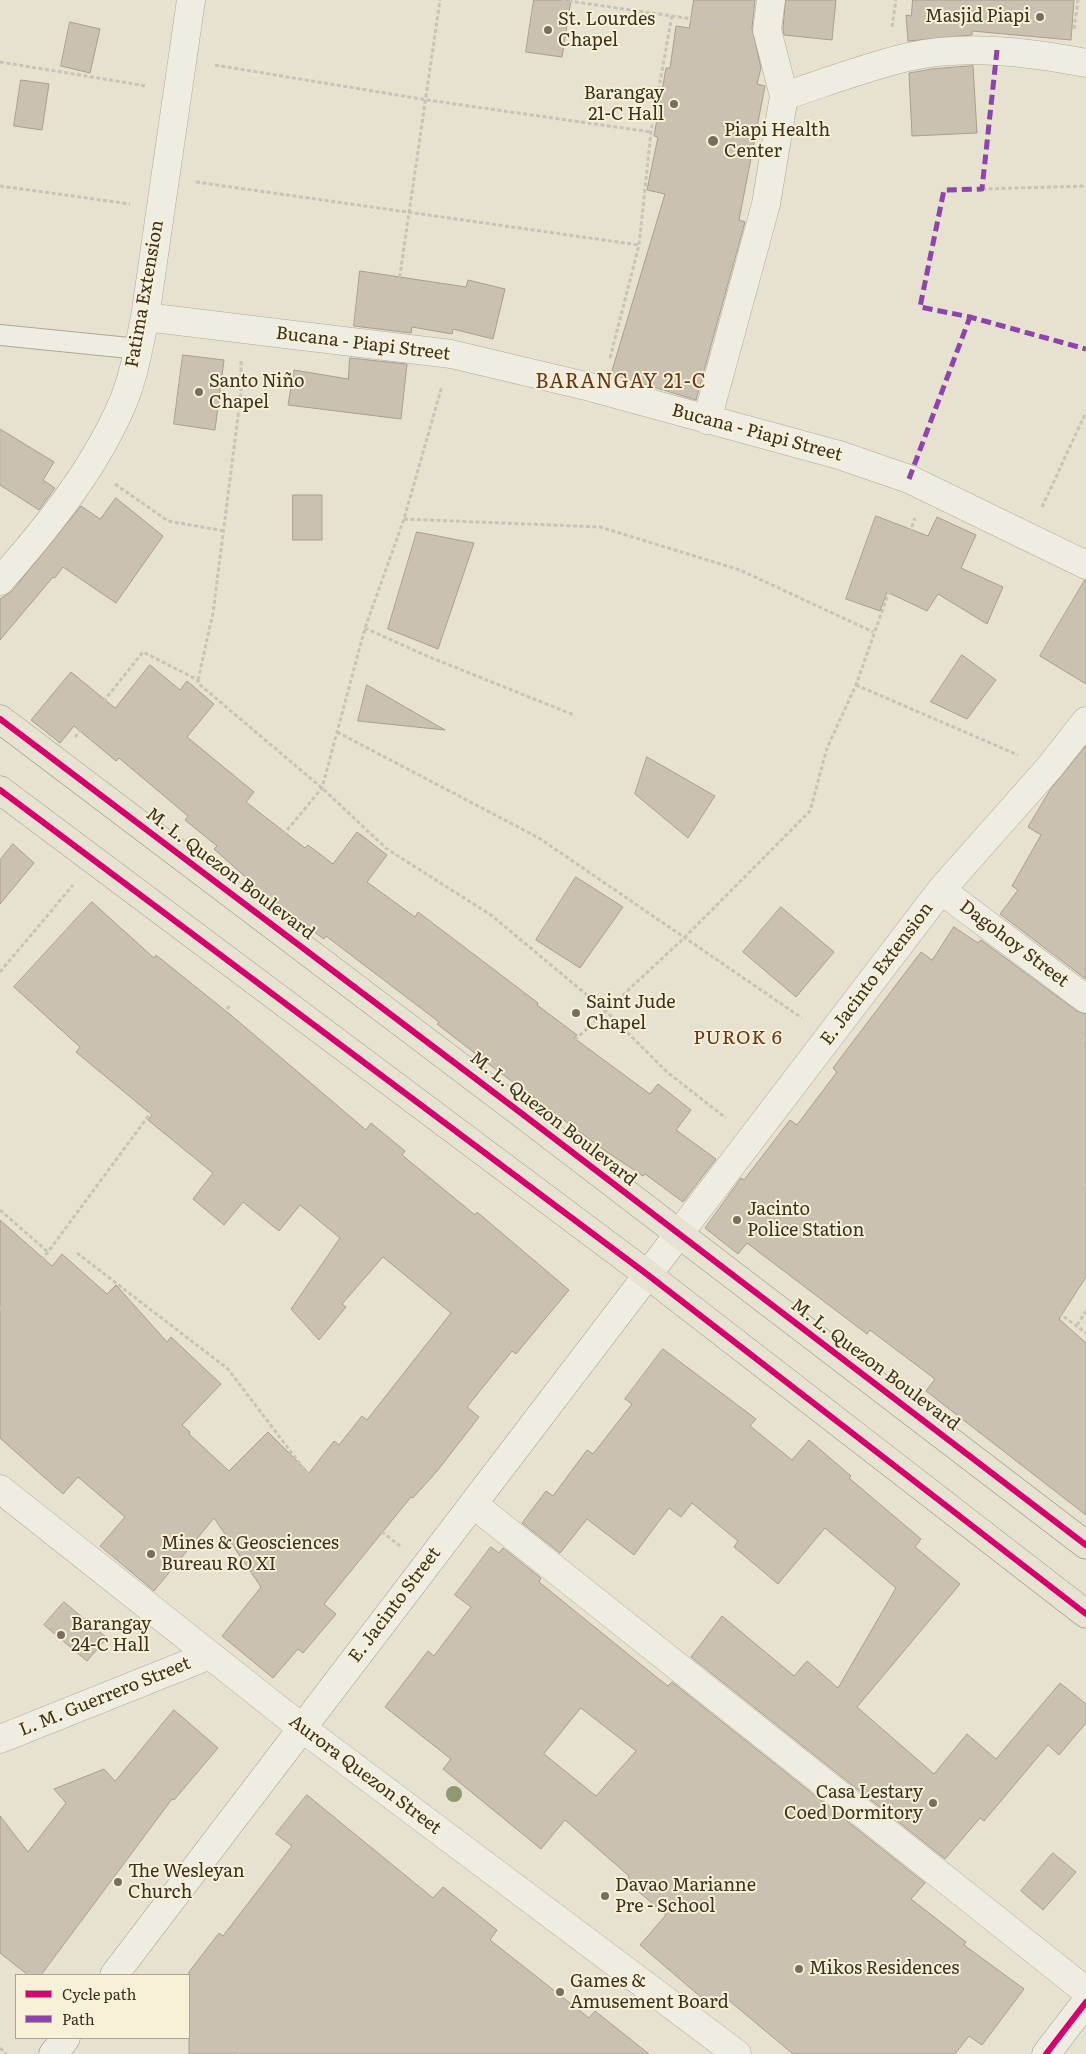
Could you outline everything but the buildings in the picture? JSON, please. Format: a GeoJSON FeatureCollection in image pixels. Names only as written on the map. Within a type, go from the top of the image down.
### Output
{"type":"FeatureCollection","features":[{"type":"Feature","properties":{"kind":"main road","name":"M. L. Quezon Boulevard"},"geometry":{"type":"LineString","coordinates":[[0,719],[521,1113],[678,1235],[1086,1545]]}},
{"type":"Feature","properties":{"kind":"main road"},"geometry":{"type":"LineString","coordinates":[[0,790],[648,1275],[1086,1614]]}},
{"type":"Feature","properties":{"kind":"street","name":"Fatima Extension"},"geometry":{"type":"LineString","coordinates":[[0,580],[53,516],[88,468],[121,407],[139,349],[191,0]]}},
{"type":"Feature","properties":{"kind":"street"},"geometry":{"type":"LineString","coordinates":[[707,420],[766,204],[784,96],[767,30],[771,0]]}},
{"type":"Feature","properties":{"kind":"street"},"geometry":{"type":"LineString","coordinates":[[784,96],[908,57],[949,52],[997,50],[1086,63]]}},
{"type":"Feature","properties":{"kind":"street","name":"Bucana - Piapi Street"},"geometry":{"type":"LineString","coordinates":[[144,317],[451,354],[590,387],[839,455],[927,487],[1086,565]]}},
{"type":"Feature","properties":{"kind":"street","name":"E. Jacinto Extension"},"geometry":{"type":"LineString","coordinates":[[678,1235],[941,890],[1049,768],[1086,721]]}},
{"type":"Feature","properties":{"kind":"street","name":"Dagohoy Street"},"geometry":{"type":"LineString","coordinates":[[941,890],[1086,999]]}},
{"type":"Feature","properties":{"kind":"street","name":"E. Jacinto Street"},"geometry":{"type":"LineString","coordinates":[[115,1974],[678,1235]]}},
{"type":"Feature","properties":{"kind":"street","name":"Aurora Quezon Street"},"geometry":{"type":"LineString","coordinates":[[0,1489],[302,1728],[737,2054]]}},
{"type":"Feature","properties":{"kind":"street"},"geometry":{"type":"LineString","coordinates":[[473,1504],[1086,1991]]}},
{"type":"Feature","properties":{"kind":"street","name":"L. M. Guerrero Street"},"geometry":{"type":"LineString","coordinates":[[0,1739],[210,1655]]}},
{"type":"Feature","properties":{"kind":"street"},"geometry":{"type":"LineString","coordinates":[[1046,2054],[1086,2002]]}},
{"type":"Feature","properties":{"kind":"street"},"geometry":{"type":"LineString","coordinates":[[53,2054],[65,2039]]}},
{"type":"Feature","properties":{"kind":"lane"},"geometry":{"type":"LineString","coordinates":[[0,335],[139,349]]}},
{"type":"Feature","properties":{"kind":"path"},"geometry":{"type":"LineString","coordinates":[[390,346],[440,0]]}},
{"type":"Feature","properties":{"kind":"path"},"geometry":{"type":"LineString","coordinates":[[562,0],[767,30]]}},
{"type":"Feature","properties":{"kind":"path"},"geometry":{"type":"LineString","coordinates":[[608,364],[638,245],[651,132],[672,15]]}},
{"type":"Feature","properties":{"kind":"path"},"geometry":{"type":"LineString","coordinates":[[182,60],[427,100],[651,132]]}},
{"type":"Feature","properties":{"kind":"path"},"geometry":{"type":"LineString","coordinates":[[0,62],[178,90]]}},
{"type":"Feature","properties":{"kind":"path"},"geometry":{"type":"LineString","coordinates":[[165,178],[638,245]]}},
{"type":"Feature","properties":{"kind":"path"},"geometry":{"type":"LineString","coordinates":[[0,186],[160,209]]}},
{"type":"Feature","properties":{"kind":"path"},"geometry":{"type":"LineString","coordinates":[[982,189],[1086,186]]}},
{"type":"Feature","properties":{"kind":"path"},"geometry":{"type":"LineString","coordinates":[[198,680],[214,613],[240,392],[241,329]]}},
{"type":"Feature","properties":{"kind":"path"},"geometry":{"type":"LineString","coordinates":[[233,895],[322,788],[365,628],[404,519],[451,354]]}},
{"type":"Feature","properties":{"kind":"path"},"geometry":{"type":"LineString","coordinates":[[1028,535],[1086,412]]}},
{"type":"Feature","properties":{"kind":"path"},"geometry":{"type":"LineString","coordinates":[[88,468],[121,487],[168,521],[224,531]]}},
{"type":"Feature","properties":{"kind":"path"},"geometry":{"type":"LineString","coordinates":[[521,1113],[577,1038],[684,937],[810,811],[827,748],[856,685],[873,632],[927,487]]}},
{"type":"Feature","properties":{"kind":"path"},"geometry":{"type":"LineString","coordinates":[[404,519],[600,527],[740,570],[873,632]]}},
{"type":"Feature","properties":{"kind":"path"},"geometry":{"type":"LineString","coordinates":[[365,628],[427,656],[574,715]]}},
{"type":"Feature","properties":{"kind":"path"},"geometry":{"type":"LineString","coordinates":[[56,760],[143,652],[198,680],[199,684],[322,788],[387,849],[491,915],[605,1010],[667,1072],[752,1139]]}},
{"type":"Feature","properties":{"kind":"path"},"geometry":{"type":"LineString","coordinates":[[856,685],[1049,768]]}},
{"type":"Feature","properties":{"kind":"path"},"geometry":{"type":"LineString","coordinates":[[336,732],[539,838],[830,1036]]}},
{"type":"Feature","properties":{"kind":"path"},"geometry":{"type":"LineString","coordinates":[[0,972],[94,860]]}},
{"type":"Feature","properties":{"kind":"path"},"geometry":{"type":"LineString","coordinates":[[0,1310],[48,1252],[251,977]]}},
{"type":"Feature","properties":{"kind":"path"},"geometry":{"type":"LineString","coordinates":[[859,998],[1023,1140],[1086,1186]]}},
{"type":"Feature","properties":{"kind":"path"},"geometry":{"type":"LineString","coordinates":[[957,1238],[1023,1140],[1086,1037]]}},
{"type":"Feature","properties":{"kind":"path"},"geometry":{"type":"LineString","coordinates":[[781,1101],[957,1238],[1086,1333]]}},
{"type":"Feature","properties":{"kind":"path"},"geometry":{"type":"LineString","coordinates":[[0,1210],[48,1252]]}},
{"type":"Feature","properties":{"kind":"path"},"geometry":{"type":"LineString","coordinates":[[77,1253],[228,1369],[307,1473],[425,1566]]}},
{"type":"Feature","properties":{"kind":"path"},"geometry":{"type":"LineString","coordinates":[[1076,1325],[1086,1312]]}},
{"type":"Feature","properties":{"kind":"path"},"geometry":{"type":"LineString","coordinates":[[190,2011],[239,2054]]}},
{"type":"Feature","properties":{"kind":"path"},"geometry":{"type":"LineString","coordinates":[[0,2048],[6,2054]]}},
{"type":"Feature","properties":{"kind":"marked path"},"geometry":{"type":"LineString","coordinates":[[997,50],[982,189],[944,190],[920,307],[970,317],[1086,349]]}},
{"type":"Feature","properties":{"kind":"marked path"},"geometry":{"type":"LineString","coordinates":[[909,479],[970,317]]}},
{"type":"Feature","properties":{"kind":"cycle path"},"geometry":{"type":"LineString","coordinates":[[0,719],[521,1113],[1086,1545]]}},
{"type":"Feature","properties":{"kind":"cycle path"},"geometry":{"type":"LineString","coordinates":[[0,790],[648,1275],[1086,1614]]}},
{"type":"Feature","properties":{"kind":"cycle path"},"geometry":{"type":"LineString","coordinates":[[1046,2054],[1086,2002]]}},
{"type":"Feature","properties":{"kind":"place","name":"Masjid Piapi"},"geometry":{"type":"Point","coordinates":[1040,17]}},
{"type":"Feature","properties":{"kind":"place","name":"St. Lourdes Chapel"},"geometry":{"type":"Point","coordinates":[548,30]}},
{"type":"Feature","properties":{"kind":"place","name":"Barangay 21-C Hall"},"geometry":{"type":"Point","coordinates":[674,104]}},
{"type":"Feature","properties":{"kind":"place","name":"Piapi Health Center"},"geometry":{"type":"Point","coordinates":[713,141]}},
{"type":"Feature","properties":{"kind":"place","name":"Santo Niño Chapel"},"geometry":{"type":"Point","coordinates":[199,392]}},
{"type":"Feature","properties":{"kind":"place","name":"Saint Jude Chapel"},"geometry":{"type":"Point","coordinates":[576,1013]}},
{"type":"Feature","properties":{"kind":"place","name":"Jacinto Police Station"},"geometry":{"type":"Point","coordinates":[737,1220]}},
{"type":"Feature","properties":{"kind":"place","name":"Mines & Geosciences Bureau RO XI"},"geometry":{"type":"Point","coordinates":[151,1554]}},
{"type":"Feature","properties":{"kind":"place","name":"Barangay 24-C Hall"},"geometry":{"type":"Point","coordinates":[61,1635]}},
{"type":"Feature","properties":{"kind":"place","name":"Casa Lestary Coed Dormitory"},"geometry":{"type":"Point","coordinates":[933,1803]}},
{"type":"Feature","properties":{"kind":"place","name":"The Wesleyan Church"},"geometry":{"type":"Point","coordinates":[118,1882]}},
{"type":"Feature","properties":{"kind":"place","name":"Davao Marianne Pre - School"},"geometry":{"type":"Point","coordinates":[605,1896]}},
{"type":"Feature","properties":{"kind":"place","name":"Mikos Residences"},"geometry":{"type":"Point","coordinates":[799,1969]}},
{"type":"Feature","properties":{"kind":"place","name":"Games & Amusement Board"},"geometry":{"type":"Point","coordinates":[560,1992]}},
{"type":"Feature","properties":{"kind":"district","name":"BARANGAY 21-C"},"geometry":{"type":"Point","coordinates":[621,382]}},
{"type":"Feature","properties":{"kind":"district","name":"PUROK 6"},"geometry":{"type":"Point","coordinates":[738,1038]}}]}
